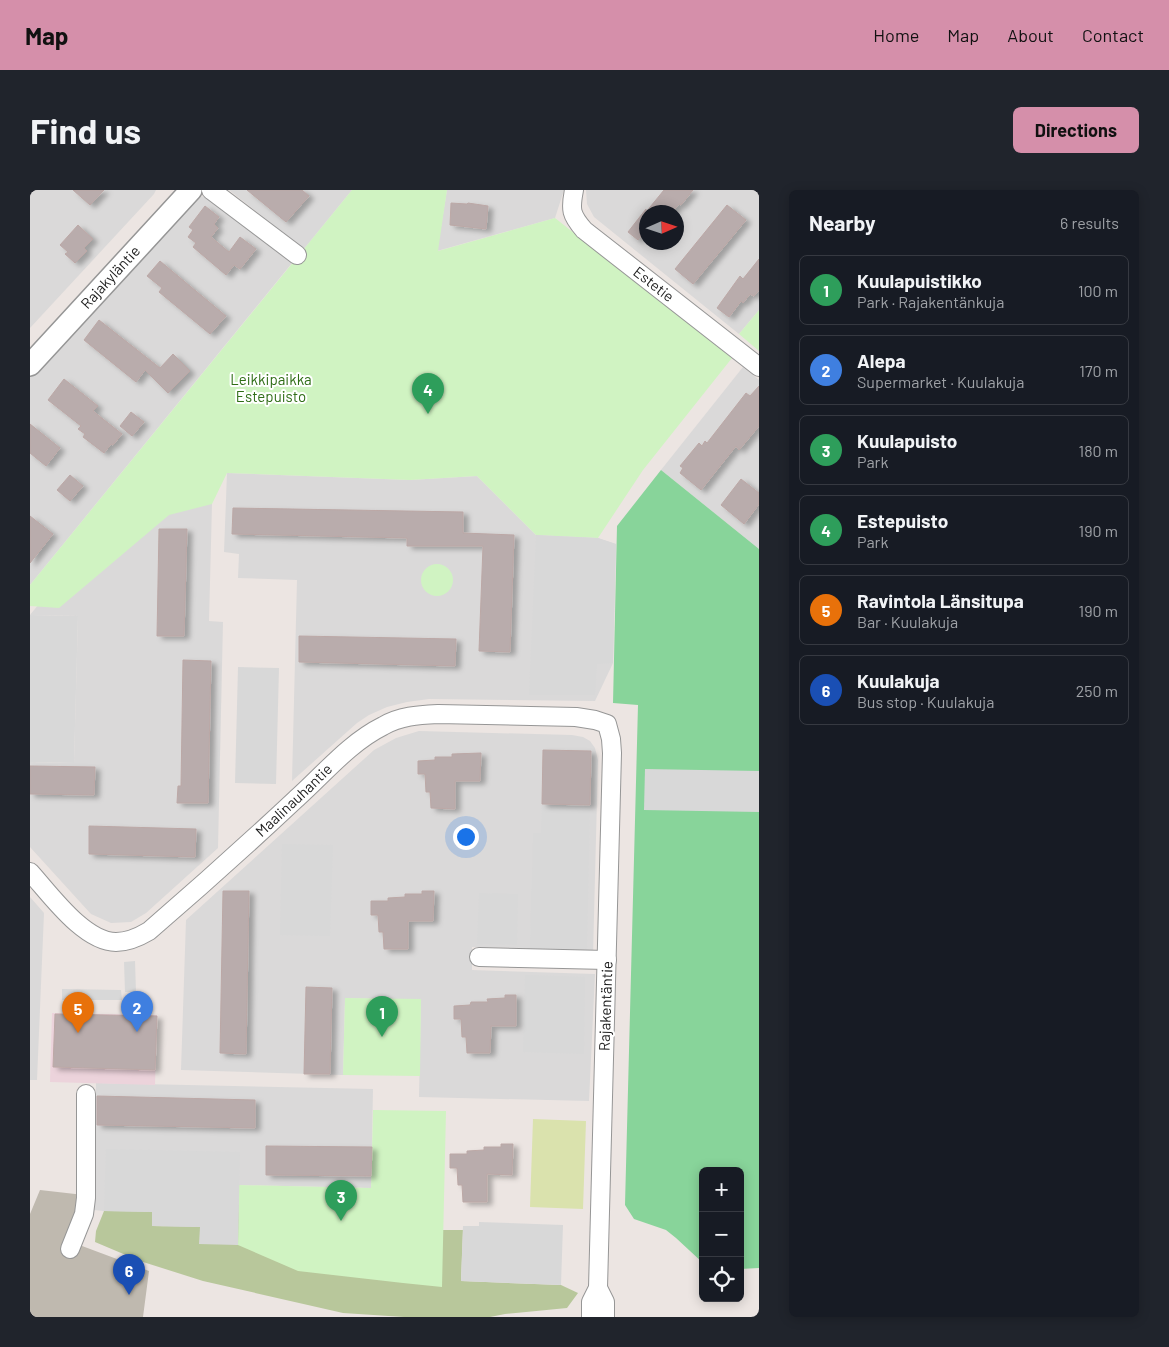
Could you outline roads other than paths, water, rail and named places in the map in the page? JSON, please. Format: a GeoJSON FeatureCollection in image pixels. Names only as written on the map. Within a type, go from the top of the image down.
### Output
{"type":"FeatureCollection","features":[{"type":"Feature","properties":{"kind":"street","name":"Rajakyläntie"},"geometry":{"type":"LineString","coordinates":[[30,365],[191,190]]}},
{"type":"Feature","properties":{"kind":"street"},"geometry":{"type":"LineString","coordinates":[[211,190],[296,255]]}},
{"type":"Feature","properties":{"kind":"street","name":"Estetie"},"geometry":{"type":"LineString","coordinates":[[574,190],[572,202],[574,218],[584,230],[759,367]]}},
{"type":"Feature","properties":{"kind":"street","name":"Maalinauhantie"},"geometry":{"type":"LineString","coordinates":[[30,872],[87,932],[106,941],[124,941],[149,931],[358,742],[383,725],[416,715],[438,714],[576,717],[607,724]]}},
{"type":"Feature","properties":{"kind":"street","name":"Rajakentäntie"},"geometry":{"type":"LineString","coordinates":[[591,1317],[591,1302],[598,1288],[607,960],[612,753],[607,724]]}},
{"type":"Feature","properties":{"kind":"street"},"geometry":{"type":"LineString","coordinates":[[479,957],[607,960]]}},
{"type":"Feature","properties":{"kind":"street"},"geometry":{"type":"LineString","coordinates":[[70,1249],[84,1214],[86,1198],[86,1094]]}},
{"type":"Feature","properties":{"kind":"street","name":"Rajakentäntie"},"geometry":{"type":"LineString","coordinates":[[598,1288],[605,1302],[605,1317]]}},
{"type":"Feature","properties":{"kind":"place","name":"Estepuisto"},"geometry":{"type":"Point","coordinates":[428,414]}},
{"type":"Feature","properties":{"kind":"place","name":"Alepa"},"geometry":{"type":"Point","coordinates":[137,1032]}},
{"type":"Feature","properties":{"kind":"place","name":"Ravintola Länsitupa"},"geometry":{"type":"Point","coordinates":[78,1033]}},
{"type":"Feature","properties":{"kind":"place","name":"Kuulapuistikko"},"geometry":{"type":"Point","coordinates":[382,1037]}},
{"type":"Feature","properties":{"kind":"place","name":"Kuulapuisto"},"geometry":{"type":"Point","coordinates":[341,1221]}},
{"type":"Feature","properties":{"kind":"place","name":"Kuulakuja"},"geometry":{"type":"Point","coordinates":[129,1295]}},
{"type":"Feature","properties":{"kind":"park label","name":"Leikkipaikka Estepuisto"},"geometry":{"type":"Point","coordinates":[271,388]}}]}
